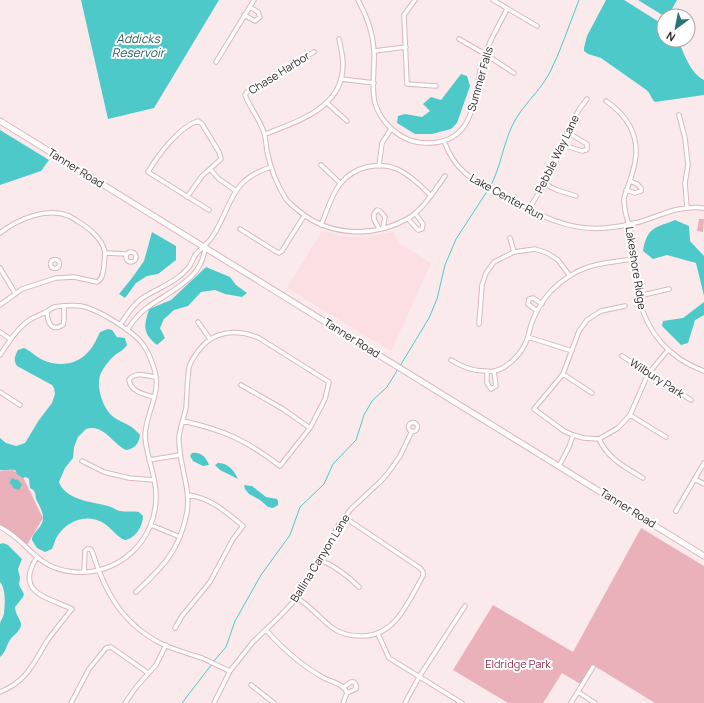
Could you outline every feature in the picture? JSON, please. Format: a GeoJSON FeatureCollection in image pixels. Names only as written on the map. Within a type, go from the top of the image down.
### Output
{"type":"FeatureCollection","features":[{"type":"Feature","properties":{"kind":"main road","name":"Tanner Road"},"geometry":{"type":"LineString","coordinates":[[0,121],[704,556]]}},
{"type":"Feature","properties":{"kind":"street"},"geometry":{"type":"LineString","coordinates":[[216,62],[254,0]]}},
{"type":"Feature","properties":{"kind":"street"},"geometry":{"type":"LineString","coordinates":[[358,0],[368,20],[374,51],[375,103],[378,112],[391,129],[410,140],[421,143],[444,141]]}},
{"type":"Feature","properties":{"kind":"street"},"geometry":{"type":"LineString","coordinates":[[415,0],[404,15],[407,84],[436,86]]}},
{"type":"Feature","properties":{"kind":"street"},"geometry":{"type":"LineString","coordinates":[[493,0],[537,26]]}},
{"type":"Feature","properties":{"kind":"street"},"geometry":{"type":"LineString","coordinates":[[244,16],[255,21],[260,16],[258,12],[250,7]]}},
{"type":"Feature","properties":{"kind":"street","name":"Summer Falls"},"geometry":{"type":"LineString","coordinates":[[444,141],[457,133],[469,118],[474,105],[478,80],[485,54],[507,9]]}},
{"type":"Feature","properties":{"kind":"street"},"geometry":{"type":"LineString","coordinates":[[339,39],[343,62],[341,79],[336,91],[327,103],[309,116],[265,134],[271,167],[286,198],[304,216],[322,225],[342,231],[368,231],[381,229],[408,219],[415,214],[431,196],[445,176]]}},
{"type":"Feature","properties":{"kind":"street"},"geometry":{"type":"LineString","coordinates":[[459,39],[514,73]]}},
{"type":"Feature","properties":{"kind":"street"},"geometry":{"type":"LineString","coordinates":[[374,51],[406,47]]}},
{"type":"Feature","properties":{"kind":"street","name":"Chase Harbor"},"geometry":{"type":"LineString","coordinates":[[265,134],[245,95],[247,92],[314,52]]}},
{"type":"Feature","properties":{"kind":"street"},"geometry":{"type":"LineString","coordinates":[[341,79],[374,83]]}},
{"type":"Feature","properties":{"kind":"street","name":"Pebble Way Lane"},"geometry":{"type":"LineString","coordinates":[[528,210],[545,184],[563,145],[574,116],[587,99]]}},
{"type":"Feature","properties":{"kind":"street","name":"Lakeshore Ridge"},"geometry":{"type":"LineString","coordinates":[[606,101],[622,114],[631,127],[634,136],[636,154],[624,203],[633,242],[639,296],[644,319],[655,336],[668,350],[696,368],[704,371]]}},
{"type":"Feature","properties":{"kind":"street"},"geometry":{"type":"LineString","coordinates":[[327,103],[346,121]]}},
{"type":"Feature","properties":{"kind":"street"},"geometry":{"type":"LineString","coordinates":[[679,115],[685,138],[688,165],[685,183],[687,207]]}},
{"type":"Feature","properties":{"kind":"street"},"geometry":{"type":"LineString","coordinates":[[187,197],[202,176],[221,159],[219,152],[202,124],[198,121],[171,141],[148,172],[187,197],[209,210]]}},
{"type":"Feature","properties":{"kind":"street"},"geometry":{"type":"LineString","coordinates":[[379,166],[382,143],[391,129]]}},
{"type":"Feature","properties":{"kind":"street"},"geometry":{"type":"LineString","coordinates":[[563,145],[582,151],[586,150],[587,148],[587,144],[567,132]]}},
{"type":"Feature","properties":{"kind":"street","name":"Lake Center Run"},"geometry":{"type":"LineString","coordinates":[[444,141],[457,165],[470,177],[528,210],[551,221],[578,227],[604,228],[629,225],[674,209],[687,207],[704,208]]}},
{"type":"Feature","properties":{"kind":"street"},"geometry":{"type":"LineString","coordinates":[[321,165],[340,183]]}},
{"type":"Feature","properties":{"kind":"street"},"geometry":{"type":"LineString","coordinates":[[322,225],[340,183],[348,176],[361,169],[379,166],[397,169],[406,174],[431,196]]}},
{"type":"Feature","properties":{"kind":"street"},"geometry":{"type":"LineString","coordinates":[[120,325],[129,311],[140,300],[179,277],[189,267],[197,254],[214,234],[236,191],[246,179],[253,174],[271,167]]}},
{"type":"Feature","properties":{"kind":"street"},"geometry":{"type":"LineString","coordinates":[[210,169],[219,179],[236,191]]}},
{"type":"Feature","properties":{"kind":"street"},"geometry":{"type":"LineString","coordinates":[[626,190],[634,193],[641,190],[639,185],[630,181]]}},
{"type":"Feature","properties":{"kind":"street"},"geometry":{"type":"LineString","coordinates":[[545,184],[557,190],[576,196]]}},
{"type":"Feature","properties":{"kind":"street"},"geometry":{"type":"LineString","coordinates":[[0,233],[16,222],[34,216],[46,213],[60,214],[70,216],[88,228],[99,240],[105,253],[102,277],[97,282],[74,277],[56,278],[32,285],[15,293],[0,304]]}},
{"type":"Feature","properties":{"kind":"street"},"geometry":{"type":"LineString","coordinates":[[408,219],[418,230],[422,229],[423,224],[415,214]]}},
{"type":"Feature","properties":{"kind":"street"},"geometry":{"type":"LineString","coordinates":[[240,229],[279,253],[282,251],[304,216]]}},
{"type":"Feature","properties":{"kind":"street"},"geometry":{"type":"LineString","coordinates":[[510,238],[514,252]]}},
{"type":"Feature","properties":{"kind":"street"},"geometry":{"type":"LineString","coordinates":[[127,330],[136,317],[146,308],[183,285],[204,258],[204,247]]}},
{"type":"Feature","properties":{"kind":"street"},"geometry":{"type":"LineString","coordinates":[[479,324],[482,285],[486,273],[494,262],[514,252],[535,248],[558,260],[570,276]]}},
{"type":"Feature","properties":{"kind":"street"},"geometry":{"type":"LineString","coordinates":[[105,253],[126,254]]}},
{"type":"Feature","properties":{"kind":"street"},"geometry":{"type":"LineString","coordinates":[[451,360],[468,369],[494,371],[512,361],[524,346],[537,311],[551,292],[570,276],[579,270],[591,266],[635,259]]}},
{"type":"Feature","properties":{"kind":"street"},"geometry":{"type":"LineString","coordinates":[[0,268],[15,293]]}},
{"type":"Feature","properties":{"kind":"street"},"geometry":{"type":"LineString","coordinates":[[54,269],[56,278]]}},
{"type":"Feature","properties":{"kind":"street"},"geometry":{"type":"LineString","coordinates":[[639,296],[669,289]]}},
{"type":"Feature","properties":{"kind":"street"},"geometry":{"type":"LineString","coordinates":[[537,311],[528,304],[529,299],[533,298],[542,304]]}},
{"type":"Feature","properties":{"kind":"street"},"geometry":{"type":"LineString","coordinates":[[0,355],[10,339],[32,318],[47,313],[54,306],[81,306],[120,325],[137,337],[145,346],[156,377],[154,397],[145,429],[145,443],[154,480],[156,504],[151,525],[142,541],[129,554],[111,566],[98,571],[84,572],[63,570],[52,567],[36,557],[8,531],[0,527]]}},
{"type":"Feature","properties":{"kind":"street"},"geometry":{"type":"LineString","coordinates":[[47,313],[48,323],[52,327],[58,328],[63,325],[64,306]]}},
{"type":"Feature","properties":{"kind":"street"},"geometry":{"type":"LineString","coordinates":[[625,306],[601,310],[587,320],[579,331],[563,374],[534,409],[564,431],[584,438],[599,439],[618,428],[630,415],[648,374],[668,350]]}},
{"type":"Feature","properties":{"kind":"street"},"geometry":{"type":"LineString","coordinates":[[198,322],[210,339]]}},
{"type":"Feature","properties":{"kind":"street"},"geometry":{"type":"LineString","coordinates":[[0,332],[10,339]]}},
{"type":"Feature","properties":{"kind":"street"},"geometry":{"type":"LineString","coordinates":[[136,592],[158,572],[175,549],[187,511],[187,482],[180,455],[179,437],[183,420],[186,409],[189,369],[191,362],[202,346],[210,339],[221,334],[247,333],[259,338],[329,382],[325,399],[310,428],[280,466],[251,445],[236,437],[206,426],[183,420]]}},
{"type":"Feature","properties":{"kind":"street"},"geometry":{"type":"LineString","coordinates":[[528,337],[572,351]]}},
{"type":"Feature","properties":{"kind":"street","name":"Wilbury Park"},"geometry":{"type":"LineString","coordinates":[[622,356],[691,400]]}},
{"type":"Feature","properties":{"kind":"street"},"geometry":{"type":"LineString","coordinates":[[487,371],[487,383],[492,389],[496,386],[494,371]]}},
{"type":"Feature","properties":{"kind":"street"},"geometry":{"type":"LineString","coordinates":[[154,397],[134,390],[130,386],[129,380],[132,376],[137,374],[156,377]]}},
{"type":"Feature","properties":{"kind":"street"},"geometry":{"type":"LineString","coordinates":[[563,374],[592,393]]}},
{"type":"Feature","properties":{"kind":"street"},"geometry":{"type":"LineString","coordinates":[[241,385],[278,406],[310,428]]}},
{"type":"Feature","properties":{"kind":"street"},"geometry":{"type":"LineString","coordinates":[[0,392],[20,405]]}},
{"type":"Feature","properties":{"kind":"street"},"geometry":{"type":"LineString","coordinates":[[630,415],[666,437]]}},
{"type":"Feature","properties":{"kind":"street","name":"Ballina Canyon Lane"},"geometry":{"type":"LineString","coordinates":[[214,703],[230,671],[253,642],[297,598],[321,560],[333,534],[344,517],[388,473],[400,456],[412,431]]}},
{"type":"Feature","properties":{"kind":"street"},"geometry":{"type":"LineString","coordinates":[[559,466],[569,447],[573,435]]}},
{"type":"Feature","properties":{"kind":"street"},"geometry":{"type":"LineString","coordinates":[[599,439],[604,449],[616,461],[643,478]]}},
{"type":"Feature","properties":{"kind":"street"},"geometry":{"type":"LineString","coordinates":[[149,460],[180,455]]}},
{"type":"Feature","properties":{"kind":"street"},"geometry":{"type":"LineString","coordinates":[[82,461],[104,472],[129,478],[154,480]]}},
{"type":"Feature","properties":{"kind":"street"},"geometry":{"type":"LineString","coordinates":[[676,511],[704,463]]}},
{"type":"Feature","properties":{"kind":"street"},"geometry":{"type":"LineString","coordinates":[[695,479],[704,484]]}},
{"type":"Feature","properties":{"kind":"street"},"geometry":{"type":"LineString","coordinates":[[175,628],[182,616],[210,582],[233,539],[243,526],[216,505],[202,498],[188,496]]}},
{"type":"Feature","properties":{"kind":"street"},"geometry":{"type":"LineString","coordinates":[[297,598],[304,602],[334,629],[352,636],[372,636],[378,634],[394,623],[423,576],[423,572],[420,568],[344,517]]}},
{"type":"Feature","properties":{"kind":"street"},"geometry":{"type":"LineString","coordinates":[[151,525],[180,537]]}},
{"type":"Feature","properties":{"kind":"street"},"geometry":{"type":"LineString","coordinates":[[84,572],[85,554],[87,549],[90,549],[98,571],[111,597],[126,617],[148,636],[166,645],[230,671]]}},
{"type":"Feature","properties":{"kind":"street"},"geometry":{"type":"LineString","coordinates":[[0,692],[14,685],[26,676],[48,640],[72,609],[40,596],[31,586],[29,575],[36,557]]}},
{"type":"Feature","properties":{"kind":"street"},"geometry":{"type":"LineString","coordinates":[[321,560],[334,566],[347,575],[359,587]]}},
{"type":"Feature","properties":{"kind":"street"},"geometry":{"type":"LineString","coordinates":[[405,703],[465,606]]}},
{"type":"Feature","properties":{"kind":"street"},"geometry":{"type":"LineString","coordinates":[[266,630],[286,650],[306,666],[325,678],[346,690],[356,689],[354,682],[351,682],[346,690],[343,703]]}},
{"type":"Feature","properties":{"kind":"street"},"geometry":{"type":"LineString","coordinates":[[378,634],[388,658],[462,703]]}},
{"type":"Feature","properties":{"kind":"street"},"geometry":{"type":"LineString","coordinates":[[125,703],[130,694],[156,665],[166,645]]}},
{"type":"Feature","properties":{"kind":"street"},"geometry":{"type":"LineString","coordinates":[[71,703],[89,668],[104,650],[109,647],[112,647],[148,674]]}},
{"type":"Feature","properties":{"kind":"street"},"geometry":{"type":"LineString","coordinates":[[571,703],[593,667]]}},
{"type":"Feature","properties":{"kind":"street"},"geometry":{"type":"LineString","coordinates":[[252,685],[273,703]]}},
{"type":"Feature","properties":{"kind":"street"},"geometry":{"type":"LineString","coordinates":[[578,692],[595,703]]}},
{"type":"Feature","properties":{"kind":"shaded area"},"geometry":{"type":"Polygon","coordinates":[[[322,231],[341,236],[366,237],[393,232],[400,244],[431,263],[391,351],[287,288],[322,231]]]}},
{"type":"Feature","properties":{"kind":"green space"},"geometry":{"type":"Polygon","coordinates":[[[699,219],[704,219],[703,232],[697,231],[699,219]]]}},
{"type":"Feature","properties":{"kind":"green space"},"geometry":{"type":"Polygon","coordinates":[[[13,470],[23,477],[43,518],[27,545],[9,530],[0,525],[0,471],[13,470]]]}},
{"type":"Feature","properties":{"kind":"green space","name":"Eldridge Park"},"geometry":{"type":"Polygon","coordinates":[[[641,528],[704,566],[704,703],[655,703],[593,665],[582,685],[562,673],[543,703],[508,703],[453,670],[493,605],[573,652],[641,528]]]}},
{"type":"Feature","properties":{"kind":"water","name":"Addicks Reservoir"},"geometry":{"type":"Polygon","coordinates":[[[81,0],[219,0],[154,108],[108,119],[81,0]]]}},
{"type":"Feature","properties":{"kind":"water"},"geometry":{"type":"Polygon","coordinates":[[[606,0],[624,0],[656,20],[656,48],[681,48],[691,68],[704,80],[704,95],[655,102],[649,92],[645,89],[601,58],[588,54],[584,51],[587,36],[606,0]]]}},
{"type":"Feature","properties":{"kind":"water"},"geometry":{"type":"Polygon","coordinates":[[[638,0],[677,0],[672,8],[656,8],[656,11],[638,0]]]}},
{"type":"Feature","properties":{"kind":"water"},"geometry":{"type":"Polygon","coordinates":[[[461,74],[467,76],[470,86],[457,123],[451,129],[432,134],[415,134],[397,123],[398,116],[405,114],[422,117],[430,111],[423,104],[431,97],[441,100],[461,74]]]}},
{"type":"Feature","properties":{"kind":"water"},"geometry":{"type":"Polygon","coordinates":[[[0,130],[49,160],[41,171],[0,185],[0,130]]]}},
{"type":"Feature","properties":{"kind":"water"},"geometry":{"type":"Polygon","coordinates":[[[675,220],[689,226],[690,241],[704,256],[704,296],[696,263],[667,255],[653,259],[643,251],[647,237],[653,230],[675,220]]]}},
{"type":"Feature","properties":{"kind":"water"},"geometry":{"type":"Polygon","coordinates":[[[152,232],[176,246],[176,260],[158,274],[147,276],[136,283],[125,298],[119,294],[144,261],[152,232]]]}},
{"type":"Feature","properties":{"kind":"water"},"geometry":{"type":"Polygon","coordinates":[[[206,267],[230,277],[236,285],[247,293],[242,297],[225,294],[215,290],[201,292],[188,306],[174,310],[164,319],[160,328],[165,338],[157,345],[149,337],[145,325],[149,309],[171,300],[206,267]]]}},
{"type":"Feature","properties":{"kind":"water"},"geometry":{"type":"Polygon","coordinates":[[[704,302],[704,315],[695,320],[688,343],[681,345],[662,326],[663,321],[683,318],[704,302]]]}},
{"type":"Feature","properties":{"kind":"water"},"geometry":{"type":"Polygon","coordinates":[[[108,329],[112,330],[117,337],[125,338],[127,345],[111,358],[102,371],[99,390],[107,410],[115,418],[137,431],[140,435],[139,441],[134,447],[126,450],[103,431],[92,428],[86,429],[78,437],[74,447],[73,458],[65,468],[59,482],[67,493],[80,499],[108,506],[120,511],[139,512],[143,516],[142,524],[135,535],[125,540],[99,521],[86,518],[80,519],[63,529],[57,537],[52,549],[45,552],[37,548],[32,540],[33,535],[41,525],[43,518],[35,493],[30,488],[29,479],[26,477],[23,478],[17,474],[15,470],[0,470],[0,438],[6,443],[16,446],[25,443],[39,420],[52,403],[55,394],[52,385],[17,366],[15,356],[18,350],[24,348],[40,359],[55,364],[74,362],[84,356],[91,349],[100,332],[108,329]]]}},
{"type":"Feature","properties":{"kind":"water"},"geometry":{"type":"Polygon","coordinates":[[[192,453],[198,453],[203,456],[209,465],[203,466],[193,461],[190,456],[192,453]]]}},
{"type":"Feature","properties":{"kind":"water"},"geometry":{"type":"Polygon","coordinates":[[[218,463],[225,464],[230,468],[238,479],[220,470],[215,465],[218,463]]]}},
{"type":"Feature","properties":{"kind":"water"},"geometry":{"type":"Polygon","coordinates":[[[12,478],[17,479],[22,484],[19,490],[13,488],[9,483],[12,478]]]}},
{"type":"Feature","properties":{"kind":"water"},"geometry":{"type":"Polygon","coordinates":[[[244,485],[252,486],[266,497],[277,499],[278,505],[273,508],[268,507],[260,500],[249,494],[244,485]]]}},
{"type":"Feature","properties":{"kind":"water"},"geometry":{"type":"Polygon","coordinates":[[[3,543],[8,545],[22,559],[18,569],[20,578],[19,585],[24,594],[15,607],[21,624],[20,627],[0,657],[0,625],[4,614],[5,601],[0,582],[0,544],[3,543]]]}},
{"type":"Feature","properties":{"kind":"waterway"},"geometry":{"type":"LineString","coordinates":[[490,187],[497,172],[513,124],[549,74],[579,0]]}},
{"type":"Feature","properties":{"kind":"waterway"},"geometry":{"type":"LineString","coordinates":[[400,366],[429,318],[437,299],[445,265],[456,239],[488,190]]}},
{"type":"Feature","properties":{"kind":"waterway"},"geometry":{"type":"LineString","coordinates":[[214,661],[226,647],[235,621],[261,575],[290,535],[300,507],[324,484],[333,464],[356,440],[364,415],[372,401],[387,387],[398,369]]}},
{"type":"Feature","properties":{"kind":"waterway"},"geometry":{"type":"LineString","coordinates":[[182,703],[212,664]]}}]}
